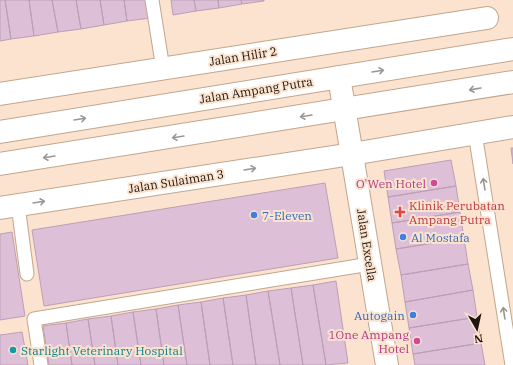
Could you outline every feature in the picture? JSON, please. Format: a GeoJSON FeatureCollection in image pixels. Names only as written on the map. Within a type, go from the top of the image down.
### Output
{"type":"FeatureCollection","features":[{"type":"Feature","properties":{"kind":"street","name":"Jalan Hilir 2"},"geometry":{"type":"LineString","coordinates":[[0,94],[487,18]]}},
{"type":"Feature","properties":{"kind":"street","name":"Jalan Ampang Putra"},"geometry":{"type":"LineString","coordinates":[[0,132],[513,49]]}},
{"type":"Feature","properties":{"kind":"street","name":"Jalan Excella"},"geometry":{"type":"LineString","coordinates":[[339,77],[387,365]]}},
{"type":"Feature","properties":{"kind":"street"},"geometry":{"type":"LineString","coordinates":[[0,164],[513,82]]}},
{"type":"Feature","properties":{"kind":"street","name":"Jalan Sulaiman 3"},"geometry":{"type":"LineString","coordinates":[[9,206],[352,154],[513,127]]}},
{"type":"Feature","properties":{"kind":"lane"},"geometry":{"type":"LineString","coordinates":[[152,0],[163,69]]}},
{"type":"Feature","properties":{"kind":"lane"},"geometry":{"type":"LineString","coordinates":[[475,133],[512,365]]}},
{"type":"Feature","properties":{"kind":"lane"},"geometry":{"type":"LineString","coordinates":[[9,206],[28,274]]}},
{"type":"Feature","properties":{"kind":"lane"},"geometry":{"type":"LineString","coordinates":[[41,365],[34,319],[370,264]]}},
{"type":"Feature","properties":{"kind":"building"},"geometry":{"type":"Polygon","coordinates":[[[0,0],[5,0],[11,39],[0,41],[0,0]]]}},
{"type":"Feature","properties":{"kind":"building"},"geometry":{"type":"Polygon","coordinates":[[[5,0],[29,0],[34,36],[11,39],[5,0]]]}},
{"type":"Feature","properties":{"kind":"building"},"geometry":{"type":"Polygon","coordinates":[[[29,0],[52,0],[58,32],[34,36],[29,0]]]}},
{"type":"Feature","properties":{"kind":"building"},"geometry":{"type":"Polygon","coordinates":[[[52,0],[76,0],[81,29],[58,32],[52,0]]]}},
{"type":"Feature","properties":{"kind":"building"},"geometry":{"type":"Polygon","coordinates":[[[76,0],[100,0],[104,25],[81,29],[76,0]]]}},
{"type":"Feature","properties":{"kind":"building"},"geometry":{"type":"Polygon","coordinates":[[[100,0],[124,0],[127,21],[104,25],[100,0]]]}},
{"type":"Feature","properties":{"kind":"building"},"geometry":{"type":"Polygon","coordinates":[[[124,0],[148,0],[151,18],[127,21],[124,0]]]}},
{"type":"Feature","properties":{"kind":"building"},"geometry":{"type":"Polygon","coordinates":[[[171,0],[194,0],[196,11],[173,15],[171,0]]]}},
{"type":"Feature","properties":{"kind":"building"},"geometry":{"type":"Polygon","coordinates":[[[194,0],[218,0],[219,8],[196,11],[194,0]]]}},
{"type":"Feature","properties":{"kind":"building"},"geometry":{"type":"Polygon","coordinates":[[[218,0],[241,0],[242,4],[219,8],[218,0]]]}},
{"type":"Feature","properties":{"kind":"building"},"geometry":{"type":"Polygon","coordinates":[[[241,0],[264,0],[264,1],[242,4],[241,0]]]}},
{"type":"Feature","properties":{"kind":"building"},"geometry":{"type":"Polygon","coordinates":[[[511,148],[513,148],[513,164],[511,148]]]}},
{"type":"Feature","properties":{"kind":"building"},"geometry":{"type":"Polygon","coordinates":[[[451,160],[456,186],[388,197],[384,171],[451,160]]]}},
{"type":"Feature","properties":{"kind":"building"},"geometry":{"type":"Polygon","coordinates":[[[325,183],[338,258],[44,306],[32,230],[325,183]]]}},
{"type":"Feature","properties":{"kind":"building"},"geometry":{"type":"Polygon","coordinates":[[[456,186],[460,212],[392,223],[388,197],[456,186]]]}},
{"type":"Feature","properties":{"kind":"building"},"geometry":{"type":"Polygon","coordinates":[[[460,212],[464,238],[396,249],[392,223],[460,212]]]}},
{"type":"Feature","properties":{"kind":"building"},"geometry":{"type":"Polygon","coordinates":[[[12,232],[25,316],[0,320],[0,234],[12,232]]]}},
{"type":"Feature","properties":{"kind":"building"},"geometry":{"type":"Polygon","coordinates":[[[464,238],[468,264],[401,275],[396,249],[464,238]]]}},
{"type":"Feature","properties":{"kind":"building"},"geometry":{"type":"Polygon","coordinates":[[[468,264],[473,290],[405,302],[401,275],[468,264]]]}},
{"type":"Feature","properties":{"kind":"building"},"geometry":{"type":"Polygon","coordinates":[[[336,281],[348,363],[326,365],[313,285],[336,281]]]}},
{"type":"Feature","properties":{"kind":"building"},"geometry":{"type":"Polygon","coordinates":[[[313,285],[326,365],[303,365],[291,288],[313,285]]]}},
{"type":"Feature","properties":{"kind":"building"},"geometry":{"type":"Polygon","coordinates":[[[291,288],[303,365],[280,365],[268,291],[291,288]]]}},
{"type":"Feature","properties":{"kind":"building"},"geometry":{"type":"Polygon","coordinates":[[[473,290],[477,317],[409,328],[405,302],[473,290]]]}},
{"type":"Feature","properties":{"kind":"building"},"geometry":{"type":"Polygon","coordinates":[[[268,291],[280,365],[256,365],[246,295],[268,291]]]}},
{"type":"Feature","properties":{"kind":"building"},"geometry":{"type":"Polygon","coordinates":[[[246,295],[256,365],[233,365],[223,298],[246,295]]]}},
{"type":"Feature","properties":{"kind":"building"},"geometry":{"type":"Polygon","coordinates":[[[223,298],[233,365],[210,365],[201,302],[223,298]]]}},
{"type":"Feature","properties":{"kind":"building"},"geometry":{"type":"Polygon","coordinates":[[[201,302],[210,365],[187,365],[178,305],[201,302]]]}},
{"type":"Feature","properties":{"kind":"building"},"geometry":{"type":"Polygon","coordinates":[[[178,305],[187,365],[164,365],[156,309],[178,305]]]}},
{"type":"Feature","properties":{"kind":"building"},"geometry":{"type":"Polygon","coordinates":[[[156,309],[164,365],[141,365],[133,312],[156,309]]]}},
{"type":"Feature","properties":{"kind":"building"},"geometry":{"type":"Polygon","coordinates":[[[133,312],[141,365],[118,365],[111,316],[133,312]]]}},
{"type":"Feature","properties":{"kind":"building"},"geometry":{"type":"Polygon","coordinates":[[[111,316],[118,365],[95,365],[88,319],[111,316]]]}},
{"type":"Feature","properties":{"kind":"building"},"geometry":{"type":"Polygon","coordinates":[[[477,317],[481,343],[413,354],[409,328],[477,317]]]}},
{"type":"Feature","properties":{"kind":"building"},"geometry":{"type":"Polygon","coordinates":[[[88,319],[95,365],[72,365],[66,323],[88,319]]]}},
{"type":"Feature","properties":{"kind":"building"},"geometry":{"type":"Polygon","coordinates":[[[66,323],[72,365],[49,365],[43,326],[66,323]]]}},
{"type":"Feature","properties":{"kind":"building","name":"Starlight Veterinary Hospital"},"geometry":{"type":"Polygon","coordinates":[[[22,332],[28,365],[0,365],[0,335],[22,332]]]}},
{"type":"Feature","properties":{"kind":"building"},"geometry":{"type":"Polygon","coordinates":[[[481,343],[485,365],[415,365],[413,354],[481,343]]]}},
{"type":"Feature","properties":{"kind":"place","name":"O'Wen Hotel"},"geometry":{"type":"Point","coordinates":[434,183]}},
{"type":"Feature","properties":{"kind":"place","name":"Klinik Perubatan Ampang Putra"},"geometry":{"type":"Point","coordinates":[400,212]}},
{"type":"Feature","properties":{"kind":"place","name":"7-Eleven"},"geometry":{"type":"Point","coordinates":[254,215]}},
{"type":"Feature","properties":{"kind":"place","name":"Al Mostafa"},"geometry":{"type":"Point","coordinates":[403,237]}},
{"type":"Feature","properties":{"kind":"place","name":"Autogain"},"geometry":{"type":"Point","coordinates":[413,315]}},
{"type":"Feature","properties":{"kind":"place","name":"1One Ampang Hotel"},"geometry":{"type":"Point","coordinates":[417,341]}},
{"type":"Feature","properties":{"kind":"place","name":"Starlight Veterinary Hospital"},"geometry":{"type":"Point","coordinates":[13,350]}}]}
